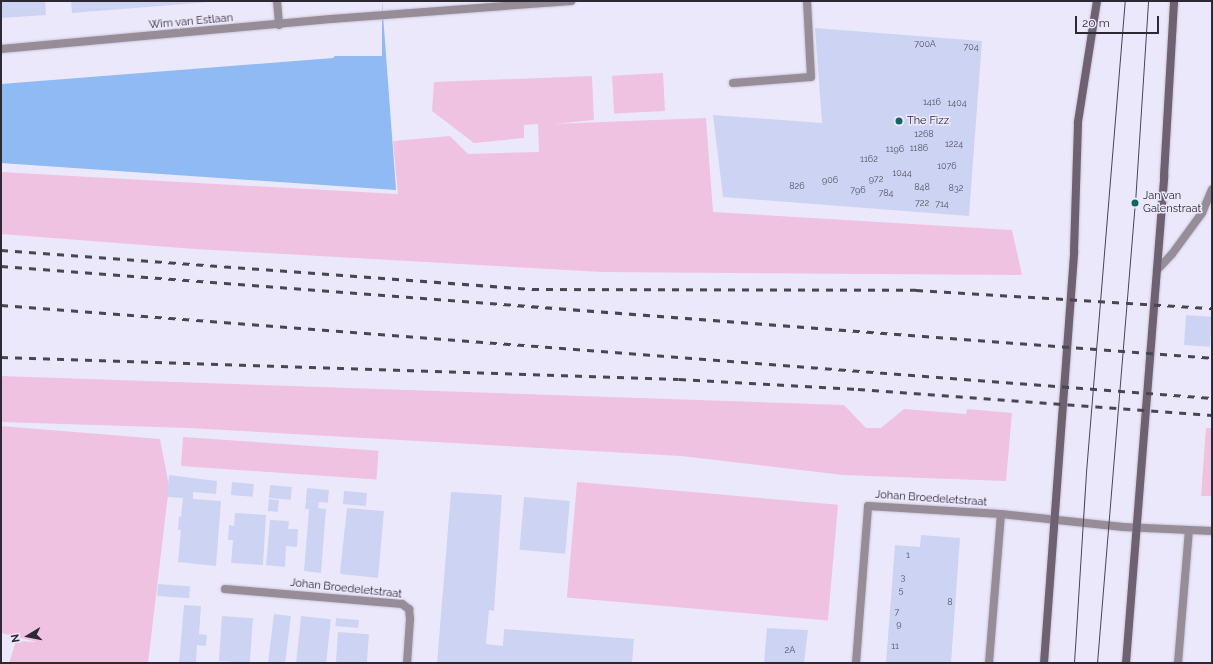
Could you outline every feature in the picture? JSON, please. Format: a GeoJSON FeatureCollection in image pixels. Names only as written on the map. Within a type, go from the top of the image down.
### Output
{"type":"FeatureCollection","features":[{"type":"Feature","properties":{"kind":"main road"},"geometry":{"type":"LineString","coordinates":[[1044,663],[1074,252],[1078,122],[1097,1]]}},
{"type":"Feature","properties":{"kind":"main road"},"geometry":{"type":"LineString","coordinates":[[1126,663],[1157,270],[1174,1]]}},
{"type":"Feature","properties":{"kind":"street"},"geometry":{"type":"LineString","coordinates":[[277,1],[279,25]]}},
{"type":"Feature","properties":{"kind":"street","name":"Wim van Estlaan"},"geometry":{"type":"LineString","coordinates":[[1,49],[279,25],[331,19],[571,1]]}},
{"type":"Feature","properties":{"kind":"street"},"geometry":{"type":"LineString","coordinates":[[733,83],[810,77],[807,1]]}},
{"type":"Feature","properties":{"kind":"street"},"geometry":{"type":"LineString","coordinates":[[1157,270],[1172,254],[1202,213],[1212,189]]}},
{"type":"Feature","properties":{"kind":"street","name":"Johan Broedeletstraat"},"geometry":{"type":"LineString","coordinates":[[856,663],[868,506],[1001,514],[1137,527],[1212,531]]}},
{"type":"Feature","properties":{"kind":"street"},"geometry":{"type":"LineString","coordinates":[[989,663],[1001,514]]}},
{"type":"Feature","properties":{"kind":"street"},"geometry":{"type":"LineString","coordinates":[[1178,663],[1188,530]]}},
{"type":"Feature","properties":{"kind":"street","name":"Johan Broedeletstraat"},"geometry":{"type":"LineString","coordinates":[[225,588],[402,604],[409,609],[410,619],[407,663]]}},
{"type":"Feature","properties":{"kind":"shaded area"},"geometry":{"type":"Polygon","coordinates":[[[663,73],[665,111],[614,114],[612,76],[663,73]]]}},
{"type":"Feature","properties":{"kind":"shaded area"},"geometry":{"type":"Polygon","coordinates":[[[592,76],[594,120],[553,124],[706,118],[713,212],[1012,230],[1022,275],[602,272],[195,249],[1,234],[1,172],[398,194],[393,141],[450,136],[468,154],[539,152],[538,124],[524,125],[524,138],[474,143],[432,111],[434,82],[592,76]]]}},
{"type":"Feature","properties":{"kind":"shaded area"},"geometry":{"type":"Polygon","coordinates":[[[1,376],[844,405],[866,428],[881,428],[904,409],[966,414],[967,409],[1012,413],[1006,481],[843,475],[681,456],[188,428],[1,422],[1,376]]]}},
{"type":"Feature","properties":{"kind":"shaded area"},"geometry":{"type":"Polygon","coordinates":[[[1,426],[160,439],[169,486],[148,663],[9,663],[16,641],[37,642],[1,633],[1,426]]]}},
{"type":"Feature","properties":{"kind":"shaded area"},"geometry":{"type":"Polygon","coordinates":[[[1206,428],[1212,428],[1212,496],[1201,496],[1206,428]]]}},
{"type":"Feature","properties":{"kind":"shaded area"},"geometry":{"type":"Polygon","coordinates":[[[183,437],[379,451],[376,480],[181,466],[183,437]]]}},
{"type":"Feature","properties":{"kind":"shaded area"},"geometry":{"type":"Polygon","coordinates":[[[577,482],[838,505],[828,620],[567,598],[577,482]]]}},
{"type":"Feature","properties":{"kind":"water"},"geometry":{"type":"Polygon","coordinates":[[[382,1],[396,190],[1,163],[1,84],[333,58],[382,1]]]}},
{"type":"Feature","properties":{"kind":"pier"},"geometry":{"type":"Polygon","coordinates":[[[330,1],[382,1],[382,56],[330,56],[330,1]]]}},
{"type":"Feature","properties":{"kind":"building"},"geometry":{"type":"Polygon","coordinates":[[[1,1],[45,1],[46,15],[1,18],[1,1]]]}},
{"type":"Feature","properties":{"kind":"building"},"geometry":{"type":"Polygon","coordinates":[[[71,1],[210,1],[210,2],[72,13],[71,1]]]}},
{"type":"Feature","properties":{"kind":"building","name":"The Fizz"},"geometry":{"type":"Polygon","coordinates":[[[815,28],[982,41],[969,216],[723,197],[713,115],[822,123],[815,28]]]}},
{"type":"Feature","properties":{"kind":"building"},"geometry":{"type":"Polygon","coordinates":[[[1186,315],[1212,317],[1210,347],[1184,345],[1186,315]]]}},
{"type":"Feature","properties":{"kind":"building"},"geometry":{"type":"Polygon","coordinates":[[[169,475],[217,481],[216,494],[193,492],[193,499],[221,501],[216,566],[178,562],[181,530],[178,530],[179,516],[181,517],[183,498],[167,497],[169,475]]]}},
{"type":"Feature","properties":{"kind":"building"},"geometry":{"type":"Polygon","coordinates":[[[232,482],[254,484],[253,497],[231,495],[232,482]]]}},
{"type":"Feature","properties":{"kind":"building"},"geometry":{"type":"Polygon","coordinates":[[[270,485],[292,487],[291,500],[269,498],[270,485]]]}},
{"type":"Feature","properties":{"kind":"building"},"geometry":{"type":"Polygon","coordinates":[[[307,488],[329,490],[328,503],[306,501],[307,488]]]}},
{"type":"Feature","properties":{"kind":"building"},"geometry":{"type":"Polygon","coordinates":[[[344,491],[367,493],[366,506],[343,504],[344,491]]]}},
{"type":"Feature","properties":{"kind":"building"},"geometry":{"type":"Polygon","coordinates":[[[451,492],[502,495],[494,611],[489,610],[486,644],[503,646],[504,629],[634,639],[632,663],[437,663],[451,492]]]}},
{"type":"Feature","properties":{"kind":"building"},"geometry":{"type":"Polygon","coordinates":[[[524,497],[570,501],[565,554],[519,550],[524,497]]]}},
{"type":"Feature","properties":{"kind":"building"},"geometry":{"type":"Polygon","coordinates":[[[269,499],[279,500],[278,512],[268,511],[269,499]]]}},
{"type":"Feature","properties":{"kind":"building"},"geometry":{"type":"Polygon","coordinates":[[[306,501],[319,502],[318,508],[326,509],[321,573],[304,571],[309,509],[305,509],[306,501]]]}},
{"type":"Feature","properties":{"kind":"building"},"geometry":{"type":"Polygon","coordinates":[[[347,508],[384,511],[378,578],[341,574],[340,572],[347,508]]]}},
{"type":"Feature","properties":{"kind":"building"},"geometry":{"type":"Polygon","coordinates":[[[235,513],[266,515],[263,565],[231,563],[233,540],[228,540],[229,525],[234,526],[235,513]]]}},
{"type":"Feature","properties":{"kind":"building"},"geometry":{"type":"Polygon","coordinates":[[[270,520],[289,521],[288,529],[298,529],[297,547],[286,546],[285,567],[266,565],[270,520]]]}},
{"type":"Feature","properties":{"kind":"building"},"geometry":{"type":"Polygon","coordinates":[[[921,535],[960,538],[951,663],[886,663],[895,545],[920,547],[921,535]]]}},
{"type":"Feature","properties":{"kind":"building"},"geometry":{"type":"Polygon","coordinates":[[[158,584],[190,586],[189,598],[157,596],[158,584]]]}},
{"type":"Feature","properties":{"kind":"building"},"geometry":{"type":"Polygon","coordinates":[[[184,605],[201,606],[199,634],[207,635],[206,646],[197,645],[196,663],[179,663],[184,605]]]}},
{"type":"Feature","properties":{"kind":"building"},"geometry":{"type":"Polygon","coordinates":[[[274,614],[291,616],[285,663],[268,663],[274,614]]]}},
{"type":"Feature","properties":{"kind":"building"},"geometry":{"type":"Polygon","coordinates":[[[222,616],[253,618],[250,663],[219,661],[222,616]]]}},
{"type":"Feature","properties":{"kind":"building"},"geometry":{"type":"Polygon","coordinates":[[[301,616],[331,619],[326,663],[296,663],[301,616]]]}},
{"type":"Feature","properties":{"kind":"building"},"geometry":{"type":"Polygon","coordinates":[[[336,618],[359,620],[358,628],[335,626],[336,618]]]}},
{"type":"Feature","properties":{"kind":"building"},"geometry":{"type":"Polygon","coordinates":[[[767,628],[808,630],[804,663],[764,663],[767,628]]]}},
{"type":"Feature","properties":{"kind":"building"},"geometry":{"type":"Polygon","coordinates":[[[338,632],[369,634],[367,663],[336,663],[338,632]]]}},
{"type":"Feature","properties":{"kind":"tram line"},"geometry":{"type":"LineString","coordinates":[[1074,663],[1086,472],[1125,1]]}},
{"type":"Feature","properties":{"kind":"tram line"},"geometry":{"type":"LineString","coordinates":[[1097,663],[1135,203],[1148,1]]}},
{"type":"Feature","properties":{"kind":"railway"},"geometry":{"type":"LineString","coordinates":[[1,250],[532,289],[916,290],[1212,308]]}},
{"type":"Feature","properties":{"kind":"railway"},"geometry":{"type":"LineString","coordinates":[[1,266],[1212,358]]}},
{"type":"Feature","properties":{"kind":"railway"},"geometry":{"type":"LineString","coordinates":[[1,305],[1212,398]]}},
{"type":"Feature","properties":{"kind":"railway"},"geometry":{"type":"LineString","coordinates":[[1,357],[679,379],[858,389],[1212,415]]}},
{"type":"Feature","properties":{"kind":"place","name":"The Fizz"},"geometry":{"type":"Point","coordinates":[899,121]}},
{"type":"Feature","properties":{"kind":"place","name":"Jan van Galenstraat"},"geometry":{"type":"Point","coordinates":[1135,203]}}]}
